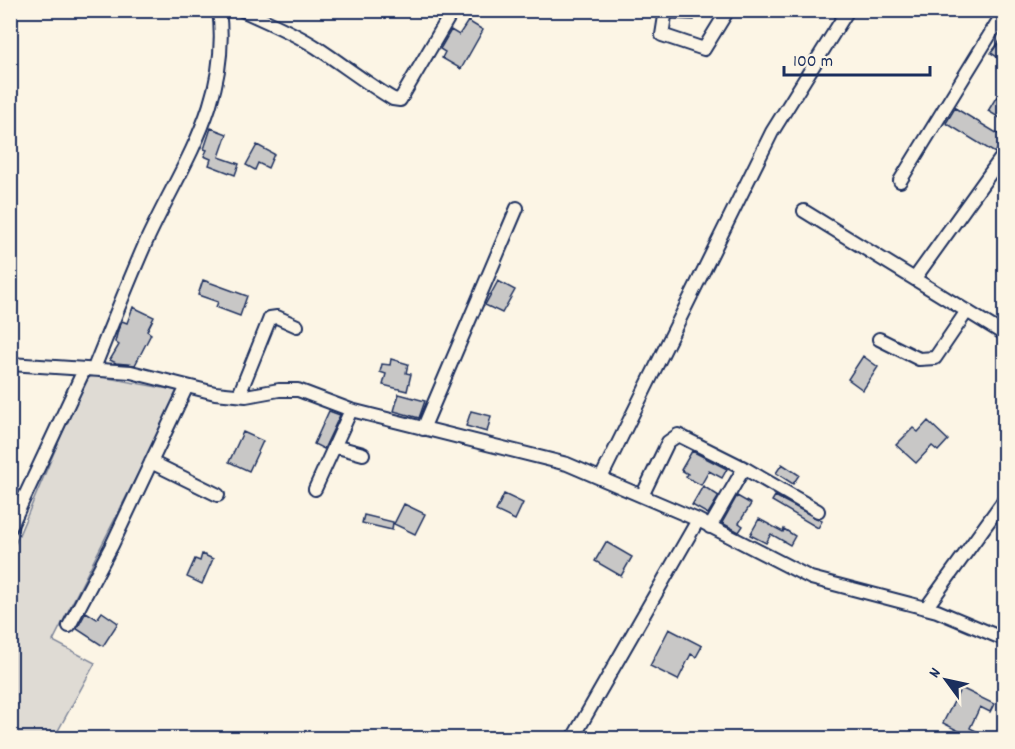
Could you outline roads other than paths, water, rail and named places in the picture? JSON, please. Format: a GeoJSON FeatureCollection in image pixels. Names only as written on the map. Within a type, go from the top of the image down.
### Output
{"type":"FeatureCollection","features":[{"type":"Feature","properties":{"kind":"street"},"geometry":{"type":"LineString","coordinates":[[10,528],[89,369],[147,239],[192,155],[217,74],[222,45],[219,10]]}},
{"type":"Feature","properties":{"kind":"street"},"geometry":{"type":"LineString","coordinates":[[242,10],[306,42],[350,73],[393,99],[400,100],[453,10]]}},
{"type":"Feature","properties":{"kind":"street"},"geometry":{"type":"LineString","coordinates":[[666,10],[662,35],[704,49],[728,10]]}},
{"type":"Feature","properties":{"kind":"street"},"geometry":{"type":"LineString","coordinates":[[601,478],[772,132],[848,10]]}},
{"type":"Feature","properties":{"kind":"street"},"geometry":{"type":"LineString","coordinates":[[900,181],[1001,14]]}},
{"type":"Feature","properties":{"kind":"street"},"geometry":{"type":"LineString","coordinates":[[915,278],[1005,154]]}},
{"type":"Feature","properties":{"kind":"street"},"geometry":{"type":"LineString","coordinates":[[423,429],[517,208]]}},
{"type":"Feature","properties":{"kind":"street"},"geometry":{"type":"LineString","coordinates":[[804,211],[1005,334]]}},
{"type":"Feature","properties":{"kind":"street"},"geometry":{"type":"LineString","coordinates":[[879,339],[919,359],[935,358],[967,311]]}},
{"type":"Feature","properties":{"kind":"street"},"geometry":{"type":"LineString","coordinates":[[239,394],[270,318],[277,317],[297,326]]}},
{"type":"Feature","properties":{"kind":"street"},"geometry":{"type":"LineString","coordinates":[[10,364],[131,372],[215,393],[239,394],[298,390],[351,410],[567,464],[698,520],[811,578],[926,608],[1005,639]]}},
{"type":"Feature","properties":{"kind":"street"},"geometry":{"type":"LineString","coordinates":[[69,626],[187,386]]}},
{"type":"Feature","properties":{"kind":"street"},"geometry":{"type":"LineString","coordinates":[[315,489],[351,410]]}},
{"type":"Feature","properties":{"kind":"street"},"geometry":{"type":"LineString","coordinates":[[642,496],[673,437],[685,436],[818,511]]}},
{"type":"Feature","properties":{"kind":"street"},"geometry":{"type":"LineString","coordinates":[[334,446],[363,454]]}},
{"type":"Feature","properties":{"kind":"street"},"geometry":{"type":"LineString","coordinates":[[151,462],[218,495]]}},
{"type":"Feature","properties":{"kind":"street"},"geometry":{"type":"LineString","coordinates":[[710,527],[744,468]]}},
{"type":"Feature","properties":{"kind":"street"},"geometry":{"type":"LineString","coordinates":[[926,608],[1005,500]]}},
{"type":"Feature","properties":{"kind":"street"},"geometry":{"type":"LineString","coordinates":[[573,738],[698,520]]}}]}
